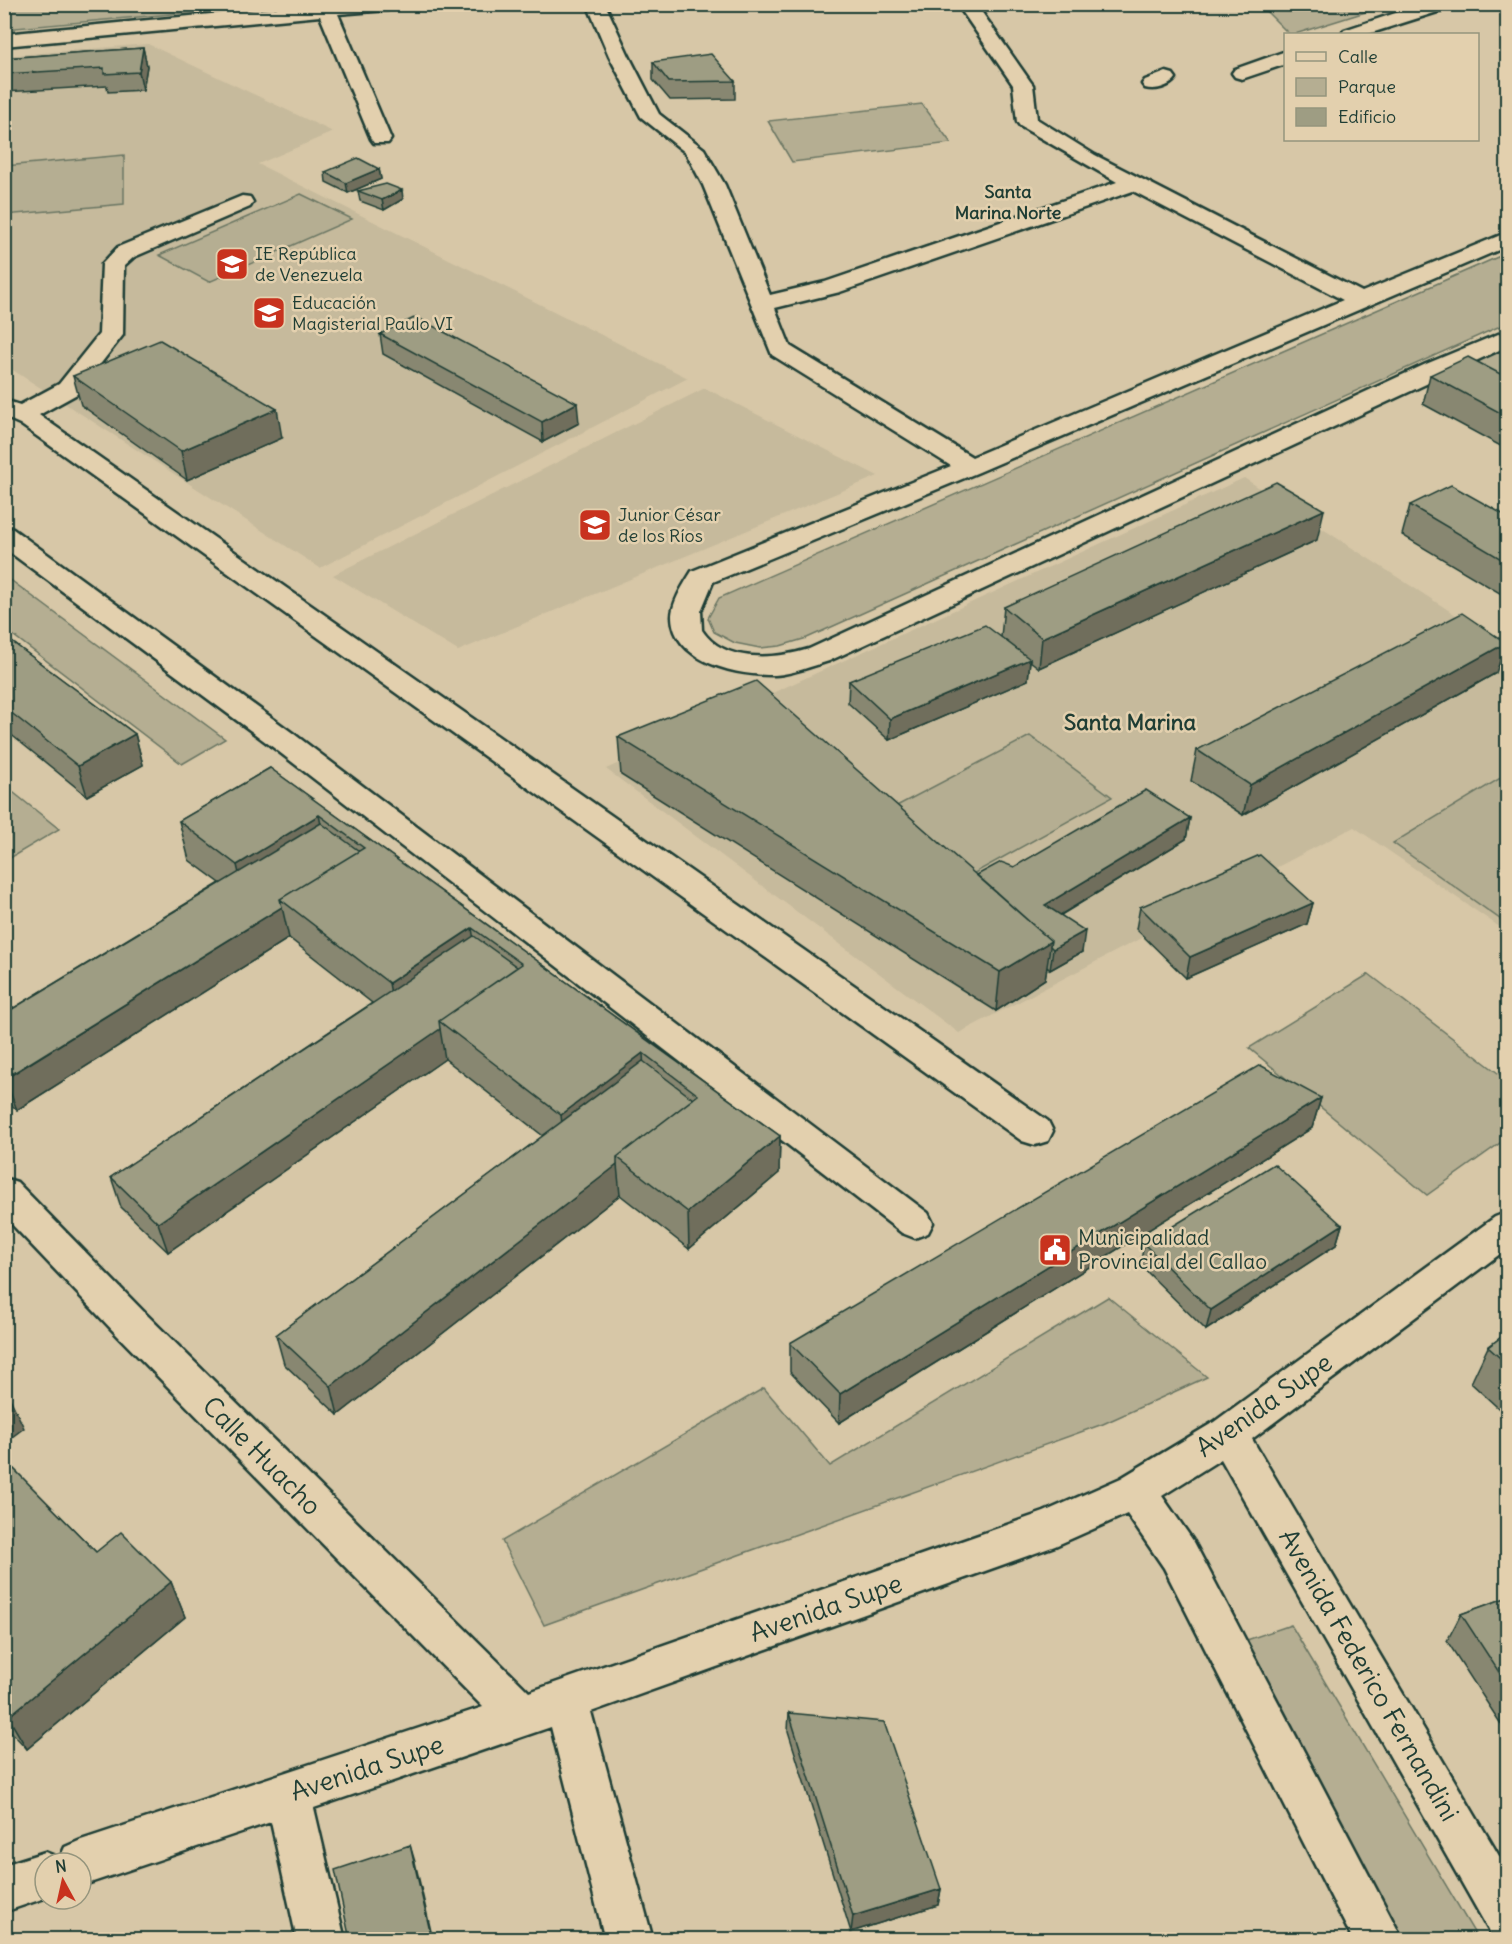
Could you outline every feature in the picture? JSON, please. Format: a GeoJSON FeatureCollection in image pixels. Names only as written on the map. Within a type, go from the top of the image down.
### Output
{"type":"FeatureCollection","features":[{"type":"Feature","properties":{"kind":"street"},"geometry":{"type":"LineString","coordinates":[[4,40],[325,7],[387,4]]}},
{"type":"Feature","properties":{"kind":"street"},"geometry":{"type":"LineString","coordinates":[[596,4],[619,56],[651,117],[694,149],[714,185],[780,350],[970,467]]}},
{"type":"Feature","properties":{"kind":"street"},"geometry":{"type":"LineString","coordinates":[[966,4],[1023,85],[1026,122],[1135,183],[1361,300]]}},
{"type":"Feature","properties":{"kind":"street"},"geometry":{"type":"LineString","coordinates":[[1354,33],[1443,4]]}},
{"type":"Feature","properties":{"kind":"street"},"geometry":{"type":"LineString","coordinates":[[325,7],[381,138]]}},
{"type":"Feature","properties":{"kind":"street"},"geometry":{"type":"LineString","coordinates":[[1242,73],[1284,58]]}},
{"type":"Feature","properties":{"kind":"street"},"geometry":{"type":"LineString","coordinates":[[762,304],[832,287],[1135,183]]}},
{"type":"Feature","properties":{"kind":"street"},"geometry":{"type":"LineString","coordinates":[[242,202],[126,252],[114,264],[111,335],[98,355],[68,389],[15,417],[1035,1131]]}},
{"type":"Feature","properties":{"kind":"street"},"geometry":{"type":"LineString","coordinates":[[1508,238],[970,467],[702,577],[690,601],[686,618],[691,635],[711,654],[741,664],[779,666],[819,655],[1434,369],[1508,337]]}},
{"type":"Feature","properties":{"kind":"street"},"geometry":{"type":"LineString","coordinates":[[4,535],[284,741],[915,1223]]}},
{"type":"Feature","properties":{"kind":"street","name":"Calle Huacho"},"geometry":{"type":"LineString","coordinates":[[4,1192],[132,1325],[522,1716]]}},
{"type":"Feature","properties":{"kind":"street","name":"Avenida Supe"},"geometry":{"type":"LineString","coordinates":[[93,1859],[522,1716],[1055,1527],[1135,1491],[1228,1434],[1508,1227]]}},
{"type":"Feature","properties":{"kind":"street","name":"Avenida Federico Fernandini"},"geometry":{"type":"LineString","coordinates":[[1228,1434],[1508,1917]]}},
{"type":"Feature","properties":{"kind":"street"},"geometry":{"type":"LineString","coordinates":[[1135,1491],[1179,1555],[1379,1940]]}},
{"type":"Feature","properties":{"kind":"street"},"geometry":{"type":"LineString","coordinates":[[566,1700],[628,1940]]}},
{"type":"Feature","properties":{"kind":"street"},"geometry":{"type":"LineString","coordinates":[[288,1794],[321,1940]]}},
{"type":"Feature","properties":{"kind":"street"},"geometry":{"type":"LineString","coordinates":[[4,1889],[33,1879]]}},
{"type":"Feature","properties":{"kind":"shaded area","name":"IE República de Venezuela"},"geometry":{"type":"Polygon","coordinates":[[[148,44],[333,132],[258,164],[688,378],[320,568],[5,365],[4,56],[148,44]]]}},
{"type":"Feature","properties":{"kind":"shaded area","name":"Junior César de los Ríos"},"geometry":{"type":"Polygon","coordinates":[[[705,388],[878,476],[458,651],[333,575],[705,388]]]}},
{"type":"Feature","properties":{"kind":"shaded area"},"geometry":{"type":"Polygon","coordinates":[[[1244,478],[1507,648],[1507,932],[1354,827],[959,1033],[606,769],[1244,478]]]}},
{"type":"Feature","properties":{"kind":"green space"},"geometry":{"type":"Polygon","coordinates":[[[42,4],[272,5],[5,29],[5,8],[42,4]]]}},
{"type":"Feature","properties":{"kind":"green space"},"geometry":{"type":"Polygon","coordinates":[[[1260,5],[1388,5],[1298,33],[1288,33],[1260,5]]]}},
{"type":"Feature","properties":{"kind":"green space"},"geometry":{"type":"Polygon","coordinates":[[[922,104],[951,143],[792,162],[768,121],[922,104]]]}},
{"type":"Feature","properties":{"kind":"green space"},"geometry":{"type":"Polygon","coordinates":[[[124,155],[124,204],[5,215],[5,166],[124,155]]]}},
{"type":"Feature","properties":{"kind":"green space"},"geometry":{"type":"Polygon","coordinates":[[[301,194],[352,219],[209,282],[159,255],[301,194]]]}},
{"type":"Feature","properties":{"kind":"green space"},"geometry":{"type":"Polygon","coordinates":[[[1507,253],[1507,323],[807,638],[780,646],[760,648],[735,643],[714,632],[708,618],[719,598],[1507,253]]]}},
{"type":"Feature","properties":{"kind":"green space"},"geometry":{"type":"Polygon","coordinates":[[[1507,346],[1507,394],[1459,368],[1507,346]]]}},
{"type":"Feature","properties":{"kind":"green space"},"geometry":{"type":"Polygon","coordinates":[[[4,576],[225,739],[182,764],[5,629],[4,576]]]}},
{"type":"Feature","properties":{"kind":"green space"},"geometry":{"type":"Polygon","coordinates":[[[1030,736],[1112,797],[949,887],[870,820],[1030,736]]]}},
{"type":"Feature","properties":{"kind":"green space"},"geometry":{"type":"Polygon","coordinates":[[[1507,774],[1507,924],[1393,843],[1507,774]]]}},
{"type":"Feature","properties":{"kind":"green space"},"geometry":{"type":"Polygon","coordinates":[[[4,785],[59,829],[5,861],[4,861],[4,785]]]}},
{"type":"Feature","properties":{"kind":"green space"},"geometry":{"type":"Polygon","coordinates":[[[1369,974],[1507,1080],[1507,1138],[1427,1195],[1249,1048],[1369,974]]]}},
{"type":"Feature","properties":{"kind":"green space"},"geometry":{"type":"Polygon","coordinates":[[[1108,1297],[1207,1377],[1103,1424],[544,1625],[502,1541],[764,1388],[830,1466],[1108,1297]]]}},
{"type":"Feature","properties":{"kind":"green space"},"geometry":{"type":"Polygon","coordinates":[[[1291,1625],[1478,1939],[1396,1939],[1241,1642],[1291,1625]]]}},
{"type":"Feature","properties":{"kind":"building"},"geometry":{"type":"Polygon","coordinates":[[[143,48],[139,72],[104,74],[104,68],[4,74],[4,58],[143,48]]]}},
{"type":"Feature","properties":{"kind":"building"},"geometry":{"type":"Polygon","coordinates":[[[711,54],[735,81],[669,82],[653,62],[711,54]]]}},
{"type":"Feature","properties":{"kind":"building"},"geometry":{"type":"Polygon","coordinates":[[[358,158],[379,169],[346,183],[325,172],[358,158]]]}},
{"type":"Feature","properties":{"kind":"building"},"geometry":{"type":"Polygon","coordinates":[[[386,184],[402,190],[382,200],[358,191],[386,184]]]}},
{"type":"Feature","properties":{"kind":"building"},"geometry":{"type":"Polygon","coordinates":[[[416,317],[577,403],[542,422],[380,334],[416,317]]]}},
{"type":"Feature","properties":{"kind":"building"},"geometry":{"type":"Polygon","coordinates":[[[160,340],[277,409],[181,451],[73,376],[160,340]]]}},
{"type":"Feature","properties":{"kind":"building"},"geometry":{"type":"Polygon","coordinates":[[[1468,357],[1508,378],[1508,417],[1430,375],[1468,357]]]}},
{"type":"Feature","properties":{"kind":"building"},"geometry":{"type":"Polygon","coordinates":[[[1276,482],[1324,510],[1042,638],[1004,607],[1276,482]]]}},
{"type":"Feature","properties":{"kind":"building"},"geometry":{"type":"Polygon","coordinates":[[[1451,485],[1508,517],[1508,563],[1410,505],[1451,485]]]}},
{"type":"Feature","properties":{"kind":"building"},"geometry":{"type":"Polygon","coordinates":[[[1462,613],[1506,643],[1250,785],[1197,750],[1462,613]]]}},
{"type":"Feature","properties":{"kind":"building"},"geometry":{"type":"Polygon","coordinates":[[[985,625],[1030,659],[890,719],[849,681],[985,625]]]}},
{"type":"Feature","properties":{"kind":"building"},"geometry":{"type":"Polygon","coordinates":[[[4,636],[135,734],[78,766],[4,707],[4,636]]]}},
{"type":"Feature","properties":{"kind":"building"},"geometry":{"type":"Polygon","coordinates":[[[756,681],[1051,941],[1000,972],[618,737],[756,681]]]}},
{"type":"Feature","properties":{"kind":"building"},"geometry":{"type":"Polygon","coordinates":[[[270,768],[780,1136],[688,1212],[617,1157],[698,1095],[643,1053],[561,1115],[439,1021],[522,964],[472,928],[389,983],[280,899],[364,848],[319,815],[237,865],[179,821],[270,768]]]}},
{"type":"Feature","properties":{"kind":"building"},"geometry":{"type":"Polygon","coordinates":[[[1146,790],[1190,818],[1045,905],[1085,931],[1053,949],[1050,946],[1051,941],[977,875],[1001,862],[1014,867],[1146,790]]]}},
{"type":"Feature","properties":{"kind":"building"},"geometry":{"type":"Polygon","coordinates":[[[321,823],[359,851],[280,899],[282,907],[4,1079],[4,1014],[321,823]]]}},
{"type":"Feature","properties":{"kind":"building"},"geometry":{"type":"Polygon","coordinates":[[[1260,855],[1313,903],[1190,957],[1140,907],[1260,855]]]}},
{"type":"Feature","properties":{"kind":"building"},"geometry":{"type":"Polygon","coordinates":[[[474,936],[517,967],[439,1021],[440,1029],[158,1223],[111,1177],[474,936]]]}},
{"type":"Feature","properties":{"kind":"building"},"geometry":{"type":"Polygon","coordinates":[[[643,1061],[693,1099],[617,1157],[617,1165],[331,1386],[276,1335],[643,1061]]]}},
{"type":"Feature","properties":{"kind":"building"},"geometry":{"type":"Polygon","coordinates":[[[1260,1065],[1321,1098],[840,1394],[790,1343],[1260,1065]]]}},
{"type":"Feature","properties":{"kind":"building"},"geometry":{"type":"Polygon","coordinates":[[[1274,1164],[1342,1225],[1211,1310],[1144,1244],[1274,1164]]]}},
{"type":"Feature","properties":{"kind":"building"},"geometry":{"type":"Polygon","coordinates":[[[1508,1332],[1508,1365],[1488,1347],[1508,1332]]]}},
{"type":"Feature","properties":{"kind":"building"},"geometry":{"type":"Polygon","coordinates":[[[4,1459],[96,1552],[121,1532],[171,1582],[8,1717],[4,1713],[4,1459]]]}},
{"type":"Feature","properties":{"kind":"building"},"geometry":{"type":"Polygon","coordinates":[[[1508,1597],[1508,1686],[1461,1614],[1508,1597]]]}},
{"type":"Feature","properties":{"kind":"building"},"geometry":{"type":"Polygon","coordinates":[[[789,1713],[884,1722],[941,1889],[853,1916],[789,1713]]]}},
{"type":"Feature","properties":{"kind":"building"},"geometry":{"type":"Polygon","coordinates":[[[410,1845],[432,1940],[350,1940],[335,1870],[410,1845]]]}},
{"type":"Feature","properties":{"kind":"place","name":"IE República de Venezuela"},"geometry":{"type":"Point","coordinates":[232,264]}},
{"type":"Feature","properties":{"kind":"place","name":"Educación Magisterial Paulo VI"},"geometry":{"type":"Point","coordinates":[269,313]}},
{"type":"Feature","properties":{"kind":"place","name":"Junior César de los Ríos"},"geometry":{"type":"Point","coordinates":[595,525]}},
{"type":"Feature","properties":{"kind":"place","name":"Municipalidad Provincial del Callao"},"geometry":{"type":"Point","coordinates":[1055,1250]}},
{"type":"Feature","properties":{"kind":"district","name":"Santa Marina Norte"},"geometry":{"type":"Point","coordinates":[1008,202]}},
{"type":"Feature","properties":{"kind":"district","name":"Santa Marina"},"geometry":{"type":"Point","coordinates":[1130,722]}}]}
